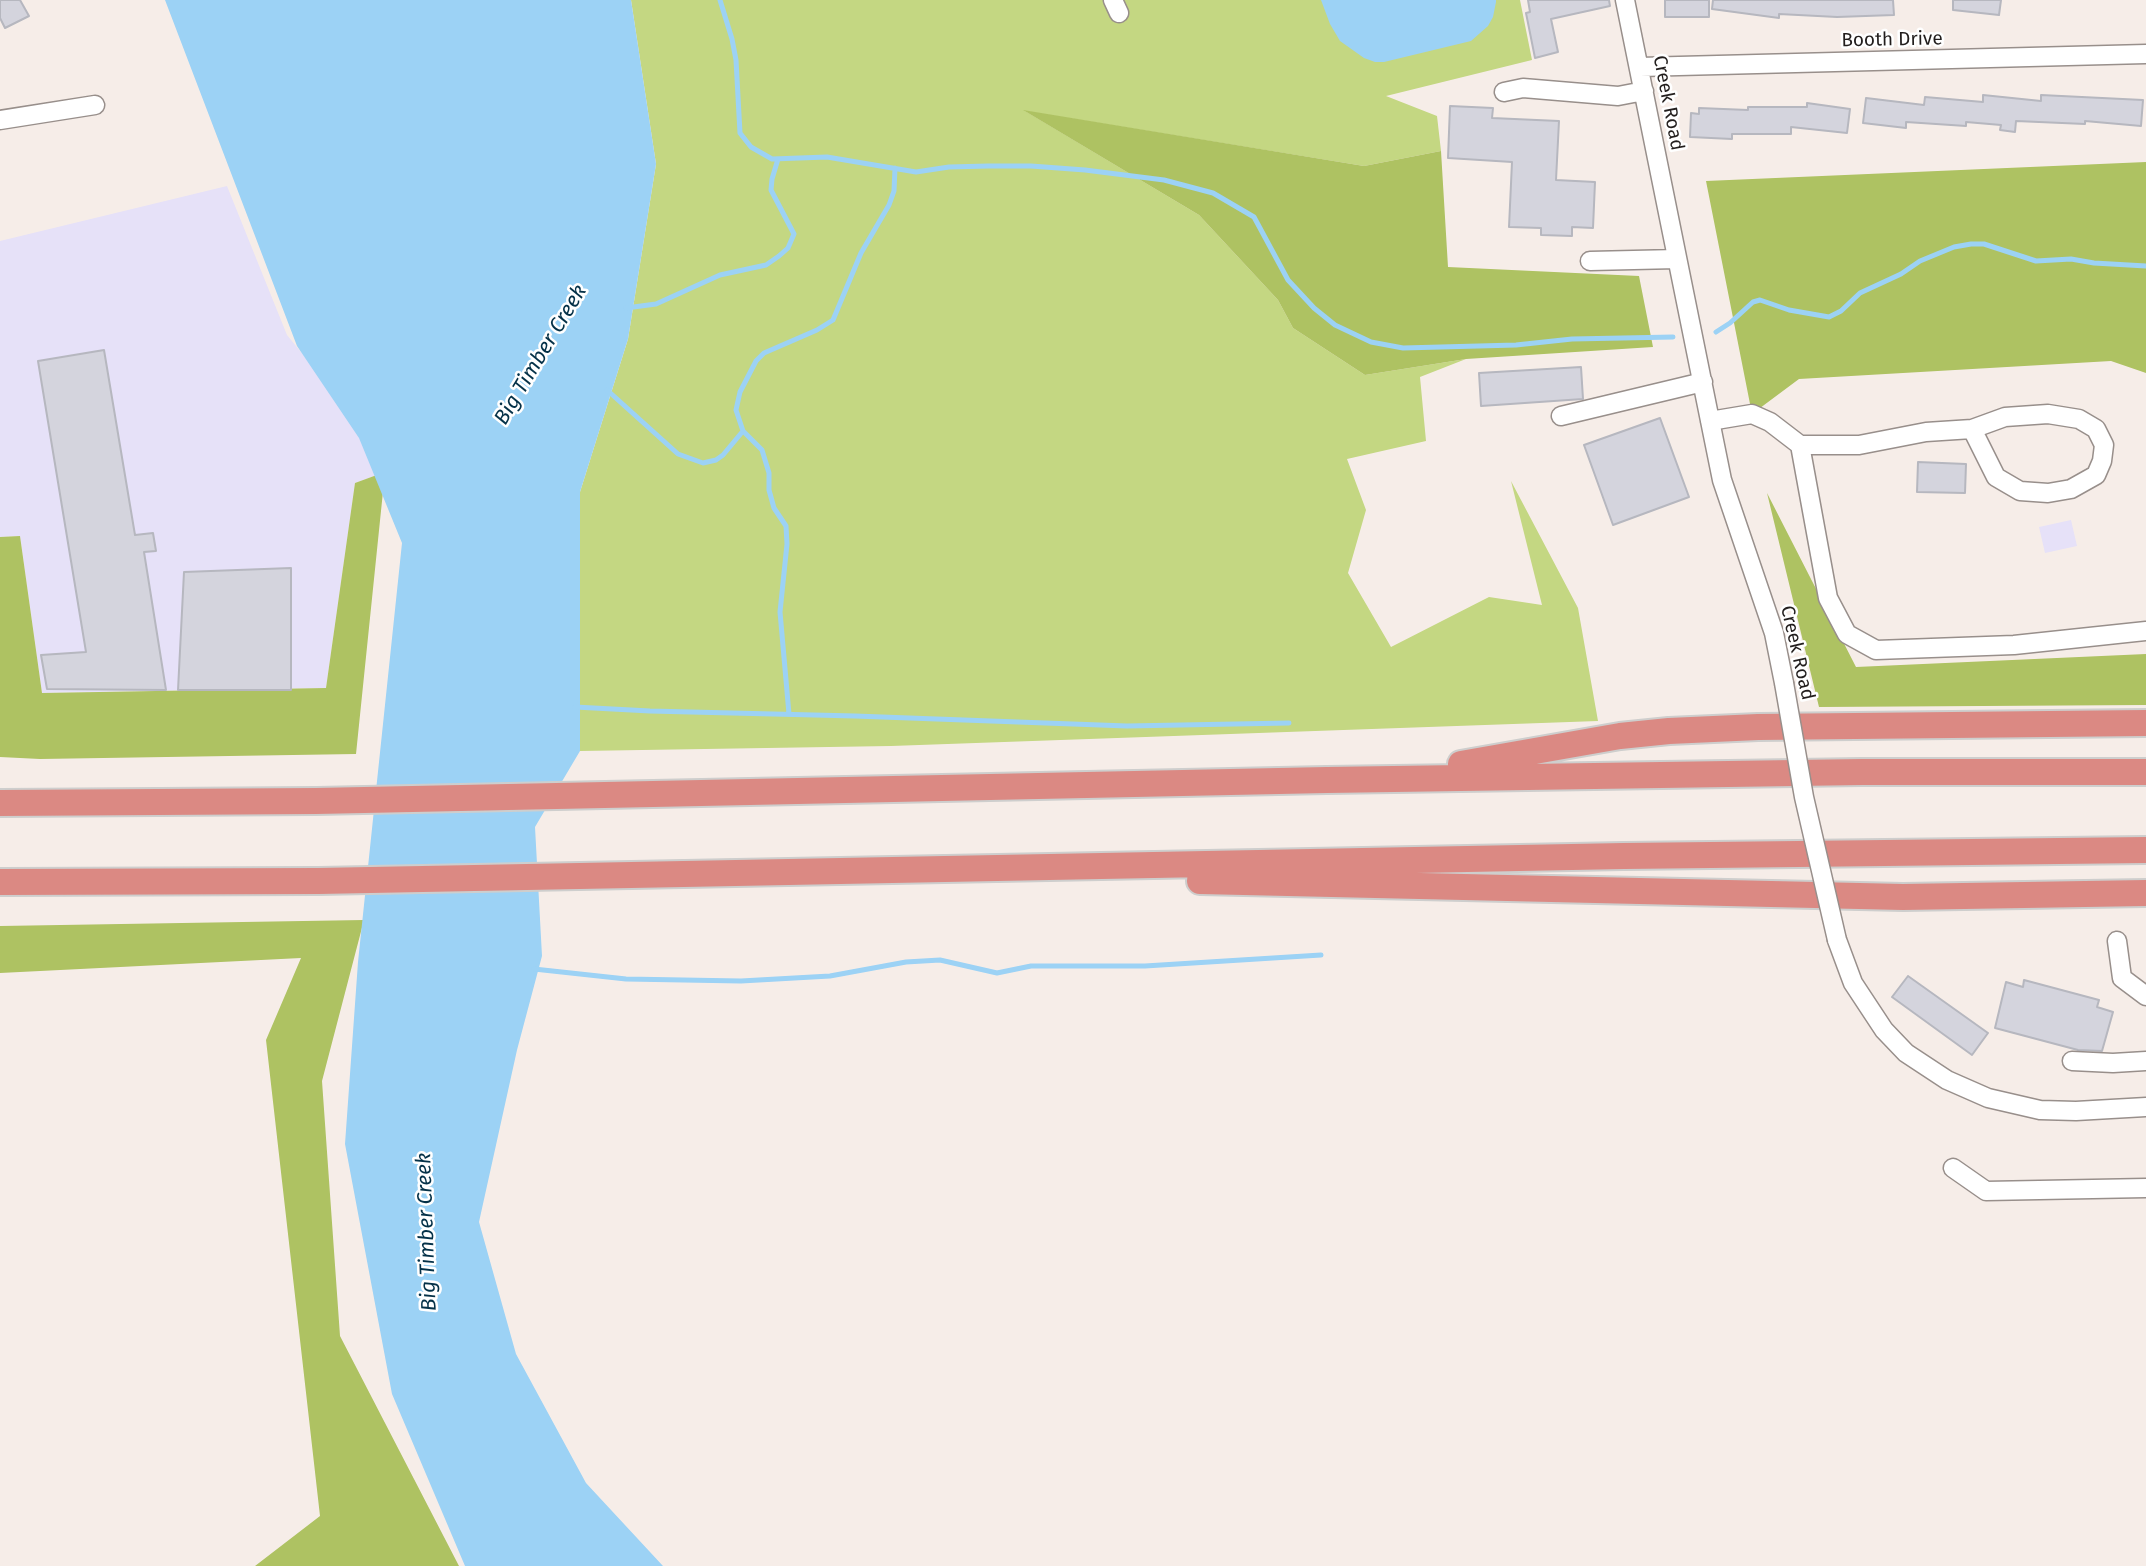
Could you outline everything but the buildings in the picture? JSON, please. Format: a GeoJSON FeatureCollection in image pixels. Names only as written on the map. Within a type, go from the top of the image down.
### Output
{"type":"FeatureCollection","features":[{"type":"Feature","properties":{"kind":"highway"},"geometry":{"type":"LineString","coordinates":[[1327,780],[1487,761],[1620,736],[1669,730],[2146,723]]}},
{"type":"Feature","properties":{"kind":"highway"},"geometry":{"type":"LineString","coordinates":[[0,803],[316,801],[1327,780],[1876,772],[2146,772]]}},
{"type":"Feature","properties":{"kind":"highway"},"geometry":{"type":"LineString","coordinates":[[0,882],[318,881],[2146,850]]}},
{"type":"Feature","properties":{"kind":"highway"},"geometry":{"type":"LineString","coordinates":[[795,872],[1903,897],[2146,893]]}},
{"type":"Feature","properties":{"kind":"street","name":"Creek Road"},"geometry":{"type":"LineString","coordinates":[[1625,0],[1722,480],[1774,634],[1804,797],[1837,940],[1861,1000],[1906,1053],[1947,1080],[1988,1098],[2040,1110],[2146,1107]]}},
{"type":"Feature","properties":{"kind":"street","name":"Booth Drive"},"geometry":{"type":"LineString","coordinates":[[1640,67],[2146,54]]}},
{"type":"Feature","properties":{"kind":"street"},"geometry":{"type":"LineString","coordinates":[[1504,92],[1523,88],[1618,96],[1644,91]]}},
{"type":"Feature","properties":{"kind":"street"},"geometry":{"type":"LineString","coordinates":[[0,120],[95,104]]}},
{"type":"Feature","properties":{"kind":"street"},"geometry":{"type":"LineString","coordinates":[[1590,261],[1677,259]]}},
{"type":"Feature","properties":{"kind":"street"},"geometry":{"type":"LineString","coordinates":[[1561,416],[1703,382]]}},
{"type":"Feature","properties":{"kind":"street"},"geometry":{"type":"LineString","coordinates":[[1710,421],[1752,414],[1770,422],[1800,445],[1859,445],[1926,432],[1972,429],[2005,417],[2049,414],[2079,419],[2096,429],[2104,445],[2102,461],[2096,475],[2071,489],[2049,493],[2020,491],[1996,477],[1972,429]]}},
{"type":"Feature","properties":{"kind":"street"},"geometry":{"type":"LineString","coordinates":[[1800,445],[1828,598],[1847,634],[1876,650],[2014,645],[2146,631]]}},
{"type":"Feature","properties":{"kind":"street"},"geometry":{"type":"LineString","coordinates":[[2117,941],[2122,978],[2146,996]]}},
{"type":"Feature","properties":{"kind":"street"},"geometry":{"type":"LineString","coordinates":[[2071,1061],[2146,1061]]}},
{"type":"Feature","properties":{"kind":"street"},"geometry":{"type":"LineString","coordinates":[[1953,1168],[1986,1191],[2146,1188]]}},
{"type":"Feature","properties":{"kind":"shaded area"},"geometry":{"type":"Polygon","coordinates":[[[227,186],[287,335],[381,450],[385,472],[355,483],[326,688],[42,693],[20,536],[0,537],[0,241],[227,186]]]}},
{"type":"Feature","properties":{"kind":"shaded area"},"geometry":{"type":"Polygon","coordinates":[[[2071,520],[2077,546],[2045,553],[2039,527],[2071,520]]]}},
{"type":"Feature","properties":{"kind":"green space"},"geometry":{"type":"Polygon","coordinates":[[[631,0],[1520,0],[1532,60],[1386,96],[1437,116],[1441,151],[1364,166],[1025,111],[1199,215],[1278,300],[1293,328],[1365,375],[1466,359],[1420,377],[1426,441],[1347,459],[1366,510],[1348,573],[1391,647],[1489,597],[1542,605],[1511,481],[1578,608],[1598,721],[891,746],[580,751],[580,492],[628,339],[656,164],[631,0]]]}},
{"type":"Feature","properties":{"kind":"green space"},"geometry":{"type":"Polygon","coordinates":[[[1023,110],[1364,166],[1441,151],[1448,267],[1639,276],[1653,347],[1466,359],[1365,375],[1293,328],[1278,300],[1199,215],[1023,110]]]}},
{"type":"Feature","properties":{"kind":"green space"},"geometry":{"type":"Polygon","coordinates":[[[2146,162],[2146,373],[2111,361],[1799,379],[1752,414],[1706,181],[2146,162]]]}},
{"type":"Feature","properties":{"kind":"green space"},"geometry":{"type":"Polygon","coordinates":[[[385,472],[356,754],[40,759],[0,757],[0,537],[20,536],[42,693],[326,688],[355,483],[385,472]]]}},
{"type":"Feature","properties":{"kind":"green space"},"geometry":{"type":"Polygon","coordinates":[[[1767,493],[1856,667],[2146,654],[2146,705],[1819,707],[1767,493]]]}},
{"type":"Feature","properties":{"kind":"green space"},"geometry":{"type":"Polygon","coordinates":[[[364,920],[322,1081],[340,1336],[459,1566],[255,1566],[320,1516],[266,1040],[301,958],[0,973],[0,926],[364,920]]]}},
{"type":"Feature","properties":{"kind":"water","name":"Big Timber Creek"},"geometry":{"type":"Polygon","coordinates":[[[165,0],[631,0],[656,164],[628,339],[580,492],[580,751],[535,827],[542,956],[517,1050],[479,1222],[516,1354],[586,1483],[663,1566],[465,1566],[392,1394],[345,1144],[358,962],[402,543],[359,438],[297,346],[165,0]]]}},
{"type":"Feature","properties":{"kind":"water"},"geometry":{"type":"Polygon","coordinates":[[[1321,0],[1496,2],[1488,26],[1471,41],[1375,62],[1364,58],[1340,41],[1321,0]]]}},
{"type":"Feature","properties":{"kind":"waterway"},"geometry":{"type":"LineString","coordinates":[[720,0],[736,60],[740,133],[751,147],[772,159],[827,157],[916,172],[949,167],[988,166],[1085,170],[1164,180],[1213,193],[1254,217],[1288,280],[1314,308],[1335,325],[1371,342],[1403,348],[1516,345],[1572,339],[1673,337]]}},
{"type":"Feature","properties":{"kind":"waterway"},"geometry":{"type":"LineString","coordinates":[[626,308],[656,304],[720,275],[766,265],[788,248],[794,234],[771,190],[778,159]]}},
{"type":"Feature","properties":{"kind":"waterway"},"geometry":{"type":"LineString","coordinates":[[789,714],[780,612],[787,544],[786,526],[774,508],[769,490],[769,473],[762,450],[743,431],[736,410],[740,392],[756,361],[764,353],[817,330],[833,320],[861,253],[889,205],[894,191],[895,168]]}},
{"type":"Feature","properties":{"kind":"waterway"},"geometry":{"type":"LineString","coordinates":[[1716,332],[1753,302],[1760,300],[1789,310],[1829,317],[1841,311],[1860,293],[1901,274],[1920,261],[1954,247],[1971,244],[1984,244],[2036,261],[2071,259],[2146,266]]}},
{"type":"Feature","properties":{"kind":"waterway"},"geometry":{"type":"LineString","coordinates":[[607,390],[678,454],[703,463],[723,455],[743,431]]}},
{"type":"Feature","properties":{"kind":"waterway"},"geometry":{"type":"LineString","coordinates":[[575,707],[1127,726],[1289,723]]}},
{"type":"Feature","properties":{"kind":"waterway"},"geometry":{"type":"LineString","coordinates":[[534,969],[626,979],[741,981],[830,976],[906,962],[940,960],[997,973],[1031,966],[1145,966],[1321,955]]}}]}
